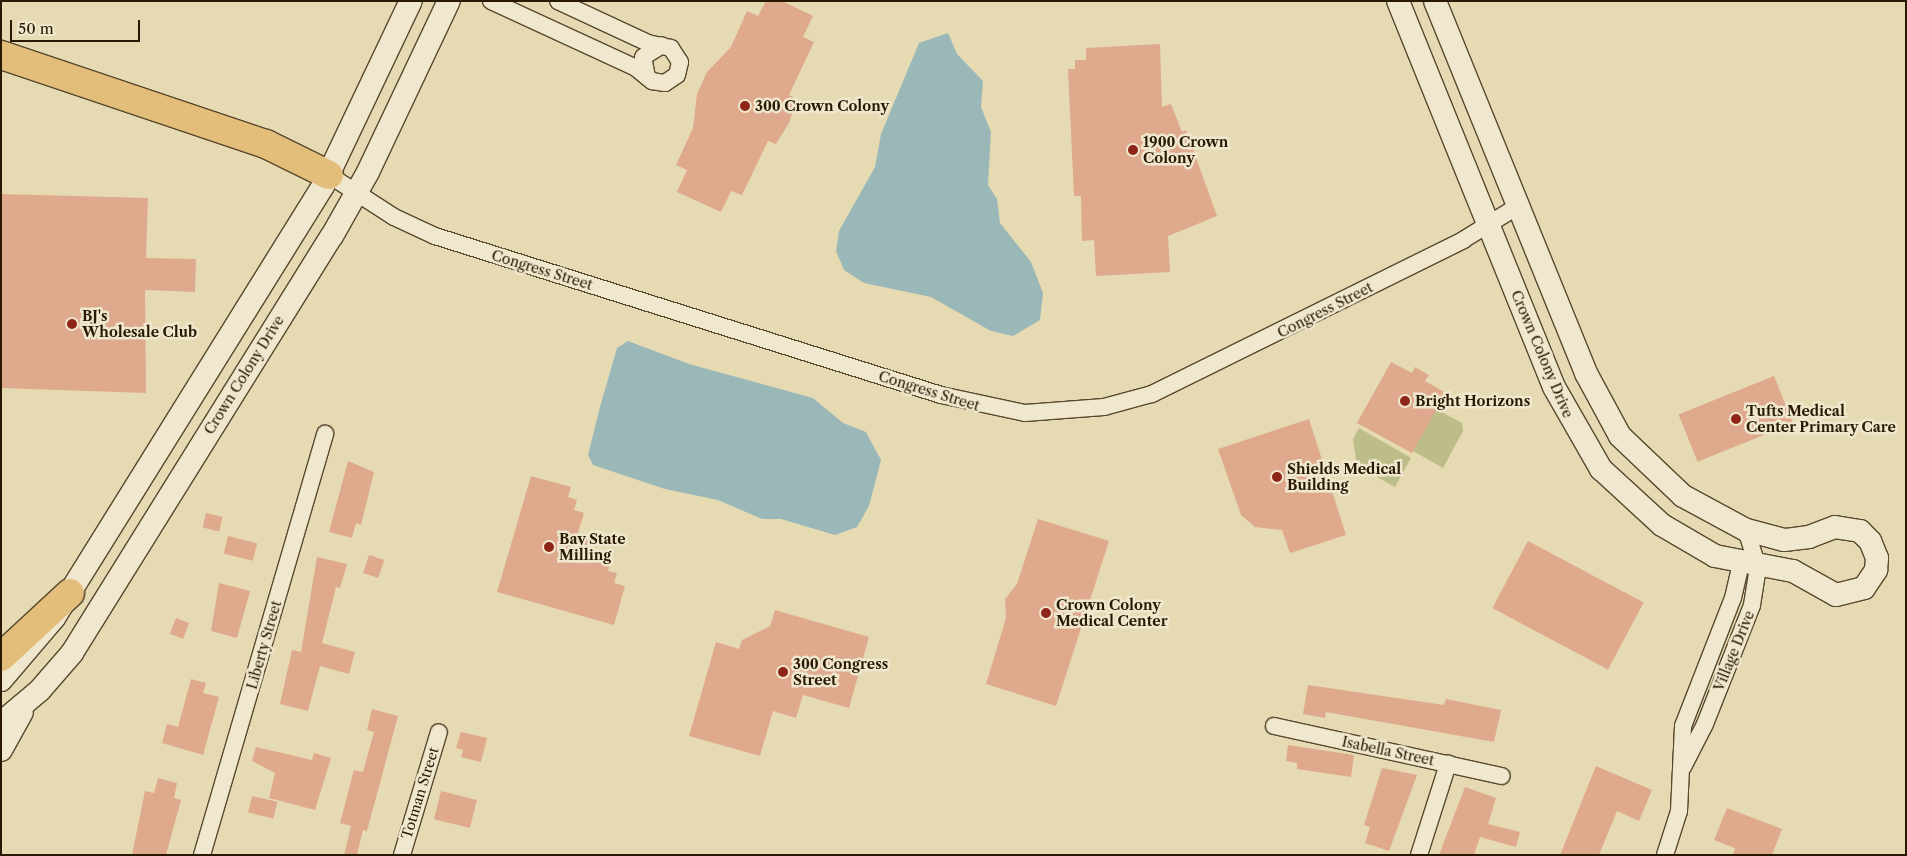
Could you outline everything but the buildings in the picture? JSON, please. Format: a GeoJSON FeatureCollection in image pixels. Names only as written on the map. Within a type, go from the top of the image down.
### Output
{"type":"FeatureCollection","features":[{"type":"Feature","properties":{"kind":"highway"},"geometry":{"type":"LineString","coordinates":[[1,55],[266,144],[329,175]]}},
{"type":"Feature","properties":{"kind":"highway"},"geometry":{"type":"LineString","coordinates":[[1,657],[70,593]]}},
{"type":"Feature","properties":{"kind":"street"},"geometry":{"type":"LineString","coordinates":[[1,680],[40,639],[70,593],[329,175],[411,1]]}},
{"type":"Feature","properties":{"kind":"street","name":"Crown Colony Drive"},"geometry":{"type":"LineString","coordinates":[[1,723],[28,701],[61,667],[89,626],[357,193],[449,1]]}},
{"type":"Feature","properties":{"kind":"street"},"geometry":{"type":"LineString","coordinates":[[491,1],[662,84],[678,72],[678,55],[662,45],[558,1]]}},
{"type":"Feature","properties":{"kind":"street","name":"Crown Colony Drive"},"geometry":{"type":"LineString","coordinates":[[1398,1],[1554,387],[1596,463],[1662,525],[1701,549],[1750,566],[1793,571],[1828,594],[1851,595],[1864,588],[1876,570],[1875,551],[1860,531],[1844,526],[1784,540],[1746,530],[1683,496],[1620,436],[1592,387],[1435,1]]}},
{"type":"Feature","properties":{"kind":"street"},"geometry":{"type":"LineString","coordinates":[[647,77],[643,57],[662,45]]}},
{"type":"Feature","properties":{"kind":"street","name":"Congress Street"},"geometry":{"type":"LineString","coordinates":[[329,175],[406,223],[457,243],[941,395],[1025,412],[1104,407],[1152,394],[1489,225],[1518,206]]}},
{"type":"Feature","properties":{"kind":"street","name":"Liberty Street"},"geometry":{"type":"LineString","coordinates":[[202,855],[325,434]]}},
{"type":"Feature","properties":{"kind":"street"},"geometry":{"type":"LineString","coordinates":[[1746,530],[1750,566]]}},
{"type":"Feature","properties":{"kind":"street"},"geometry":{"type":"LineString","coordinates":[[1815,584],[1807,556],[1812,542],[1826,530]]}},
{"type":"Feature","properties":{"kind":"street","name":"Village Drive"},"geometry":{"type":"LineString","coordinates":[[1665,855],[1679,811],[1686,718],[1733,598],[1750,566]]}},
{"type":"Feature","properties":{"kind":"street"},"geometry":{"type":"LineString","coordinates":[[1,750],[28,701]]}},
{"type":"Feature","properties":{"kind":"street","name":"Isabella Street"},"geometry":{"type":"LineString","coordinates":[[1274,726],[1502,776]]}},
{"type":"Feature","properties":{"kind":"street","name":"Totman Street"},"geometry":{"type":"LineString","coordinates":[[402,855],[439,732]]}},
{"type":"Feature","properties":{"kind":"street"},"geometry":{"type":"LineString","coordinates":[[1419,855],[1448,764]]}},
{"type":"Feature","properties":{"kind":"green space"},"geometry":{"type":"Polygon","coordinates":[[[1436,409],[1462,423],[1463,431],[1443,468],[1413,451],[1436,409]]]}},
{"type":"Feature","properties":{"kind":"green space"},"geometry":{"type":"Polygon","coordinates":[[[1359,428],[1411,458],[1395,487],[1357,466],[1353,439],[1359,428]]]}},
{"type":"Feature","properties":{"kind":"water"},"geometry":{"type":"Polygon","coordinates":[[[948,33],[957,54],[983,81],[981,107],[991,132],[988,185],[997,199],[1000,223],[1031,262],[1043,293],[1040,320],[1013,336],[991,331],[931,297],[864,283],[844,270],[836,251],[839,231],[875,167],[881,134],[919,43],[948,33]]]}},
{"type":"Feature","properties":{"kind":"water"},"geometry":{"type":"Polygon","coordinates":[[[628,341],[689,364],[813,398],[843,423],[866,432],[881,460],[869,506],[857,527],[835,535],[781,519],[762,519],[718,500],[665,489],[593,465],[588,455],[600,407],[617,348],[628,341]]]}},
{"type":"Feature","properties":{"kind":"place","name":"300 Crown Colony"},"geometry":{"type":"Point","coordinates":[745,106]}},
{"type":"Feature","properties":{"kind":"place","name":"1900 Crown Colony"},"geometry":{"type":"Point","coordinates":[1133,150]}},
{"type":"Feature","properties":{"kind":"place","name":"BJ's Wholesale Club"},"geometry":{"type":"Point","coordinates":[72,324]}},
{"type":"Feature","properties":{"kind":"place","name":"Bright Horizons"},"geometry":{"type":"Point","coordinates":[1405,401]}},
{"type":"Feature","properties":{"kind":"place","name":"Tufts Medical Center Primary Care"},"geometry":{"type":"Point","coordinates":[1736,419]}},
{"type":"Feature","properties":{"kind":"place","name":"Shields Medical Building"},"geometry":{"type":"Point","coordinates":[1277,477]}},
{"type":"Feature","properties":{"kind":"place","name":"Bay State Milling"},"geometry":{"type":"Point","coordinates":[549,547]}},
{"type":"Feature","properties":{"kind":"place","name":"Crown Colony Medical Center"},"geometry":{"type":"Point","coordinates":[1046,613]}},
{"type":"Feature","properties":{"kind":"place","name":"300 Congress Street"},"geometry":{"type":"Point","coordinates":[783,672]}}]}
